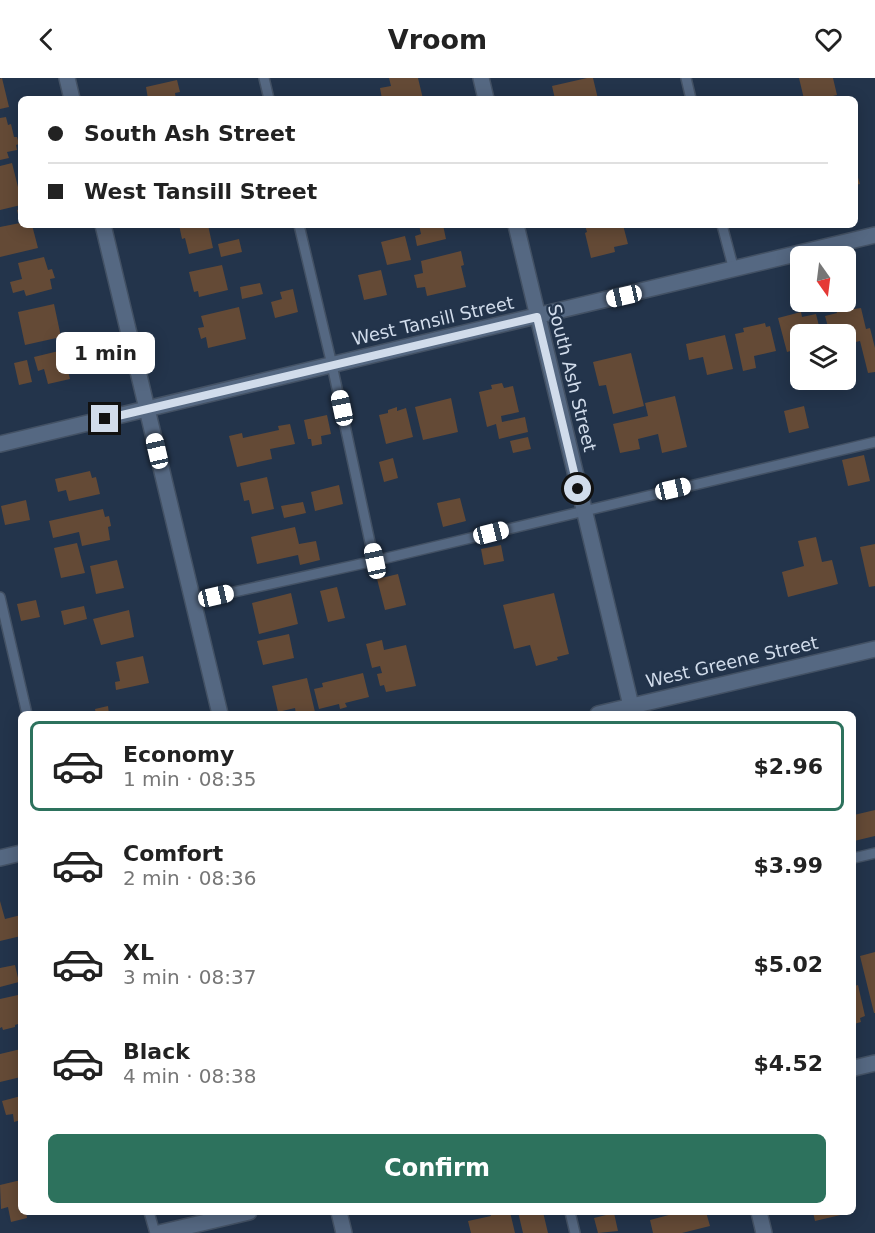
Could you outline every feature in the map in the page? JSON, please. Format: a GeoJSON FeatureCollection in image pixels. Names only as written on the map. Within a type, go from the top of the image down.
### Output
{"type":"FeatureCollection","features":[{"type":"Feature","properties":{"kind":"street"},"geometry":{"type":"LineString","coordinates":[[67,78],[71,96]]}},
{"type":"Feature","properties":{"kind":"street"},"geometry":{"type":"LineString","coordinates":[[481,78],[485,96]]}},
{"type":"Feature","properties":{"kind":"street"},"geometry":{"type":"LineString","coordinates":[[104,228],[219,711]]}},
{"type":"Feature","properties":{"kind":"street","name":"South Ash Street"},"geometry":{"type":"LineString","coordinates":[[517,228],[632,710]]}},
{"type":"Feature","properties":{"kind":"street","name":"West Tansill Street"},"geometry":{"type":"LineString","coordinates":[[0,444],[875,235]]}},
{"type":"Feature","properties":{"kind":"street","name":"West Greene Street"},"geometry":{"type":"LineString","coordinates":[[632,710],[875,649]]}},
{"type":"Feature","properties":{"kind":"street"},"geometry":{"type":"LineString","coordinates":[[0,858],[18,854]]}},
{"type":"Feature","properties":{"kind":"street"},"geometry":{"type":"LineString","coordinates":[[856,1068],[875,1063]]}},
{"type":"Feature","properties":{"kind":"street"},"geometry":{"type":"LineString","coordinates":[[159,1233],[236,1215]]}},
{"type":"Feature","properties":{"kind":"street"},"geometry":{"type":"LineString","coordinates":[[340,1215],[344,1233]]}},
{"type":"Feature","properties":{"kind":"street"},"geometry":{"type":"LineString","coordinates":[[760,1215],[764,1233]]}},
{"type":"Feature","properties":{"kind":"lane"},"geometry":{"type":"LineString","coordinates":[[264,78],[267,96]]}},
{"type":"Feature","properties":{"kind":"lane"},"geometry":{"type":"LineString","coordinates":[[686,78],[691,96]]}},
{"type":"Feature","properties":{"kind":"lane"},"geometry":{"type":"LineString","coordinates":[[300,228],[375,561]]}},
{"type":"Feature","properties":{"kind":"lane"},"geometry":{"type":"LineString","coordinates":[[724,228],[734,270]]}},
{"type":"Feature","properties":{"kind":"lane"},"geometry":{"type":"LineString","coordinates":[[193,601],[375,561],[875,442]]}},
{"type":"Feature","properties":{"kind":"lane"},"geometry":{"type":"LineString","coordinates":[[0,597],[26,711]]}},
{"type":"Feature","properties":{"kind":"lane"},"geometry":{"type":"LineString","coordinates":[[856,858],[875,853]]}},
{"type":"Feature","properties":{"kind":"lane"},"geometry":{"type":"LineString","coordinates":[[150,1215],[154,1233]]}},
{"type":"Feature","properties":{"kind":"lane"},"geometry":{"type":"LineString","coordinates":[[571,1215],[575,1233]]}},
{"type":"Feature","properties":{"kind":"building"},"geometry":{"type":"Polygon","coordinates":[[[2,78],[9,107],[0,109],[0,79],[2,78]]]}},
{"type":"Feature","properties":{"kind":"building"},"geometry":{"type":"Polygon","coordinates":[[[389,78],[418,78],[422,96],[381,96],[380,88],[391,86],[389,78]]]}},
{"type":"Feature","properties":{"kind":"building"},"geometry":{"type":"Polygon","coordinates":[[[593,78],[597,96],[554,96],[552,86],[593,78]]]}},
{"type":"Feature","properties":{"kind":"building"},"geometry":{"type":"Polygon","coordinates":[[[799,78],[833,78],[837,95],[803,96],[799,78]]]}},
{"type":"Feature","properties":{"kind":"building"},"geometry":{"type":"Polygon","coordinates":[[[177,80],[180,92],[175,93],[176,96],[148,96],[146,87],[177,80]]]}},
{"type":"Feature","properties":{"kind":"building"},"geometry":{"type":"Polygon","coordinates":[[[6,117],[8,125],[11,124],[18,144],[16,145],[17,150],[7,152],[9,158],[0,160],[0,118],[6,117]]]}},
{"type":"Feature","properties":{"kind":"building"},"geometry":{"type":"Polygon","coordinates":[[[12,163],[18,187],[18,206],[0,210],[0,166],[12,163]]]}},
{"type":"Feature","properties":{"kind":"building"},"geometry":{"type":"Polygon","coordinates":[[[18,223],[18,228],[33,228],[38,248],[0,257],[0,227],[18,223]]]}},
{"type":"Feature","properties":{"kind":"building"},"geometry":{"type":"Polygon","coordinates":[[[180,228],[209,228],[213,248],[189,254],[185,238],[182,239],[180,228]]]}},
{"type":"Feature","properties":{"kind":"building"},"geometry":{"type":"Polygon","coordinates":[[[420,228],[444,228],[446,239],[417,246],[415,236],[421,234],[420,228]]]}},
{"type":"Feature","properties":{"kind":"building"},"geometry":{"type":"Polygon","coordinates":[[[586,228],[624,228],[628,244],[614,247],[615,252],[591,258],[585,233],[587,232],[586,228]]]}},
{"type":"Feature","properties":{"kind":"building"},"geometry":{"type":"Polygon","coordinates":[[[405,236],[411,260],[387,265],[381,242],[405,236]]]}},
{"type":"Feature","properties":{"kind":"building"},"geometry":{"type":"Polygon","coordinates":[[[239,239],[242,252],[221,257],[218,244],[239,239]]]}},
{"type":"Feature","properties":{"kind":"building"},"geometry":{"type":"Polygon","coordinates":[[[461,251],[464,265],[461,266],[466,287],[427,296],[425,287],[417,288],[414,275],[423,273],[421,261],[461,251]]]}},
{"type":"Feature","properties":{"kind":"building"},"geometry":{"type":"Polygon","coordinates":[[[44,257],[48,270],[52,269],[55,278],[50,279],[52,289],[26,296],[24,290],[13,293],[10,282],[22,279],[18,263],[44,257]]]}},
{"type":"Feature","properties":{"kind":"building"},"geometry":{"type":"Polygon","coordinates":[[[222,265],[228,290],[199,297],[198,291],[194,292],[189,272],[222,265]]]}},
{"type":"Feature","properties":{"kind":"building"},"geometry":{"type":"Polygon","coordinates":[[[381,270],[387,295],[364,300],[358,275],[381,270]]]}},
{"type":"Feature","properties":{"kind":"building"},"geometry":{"type":"Polygon","coordinates":[[[260,283],[263,294],[242,299],[240,287],[260,283]]]}},
{"type":"Feature","properties":{"kind":"building"},"geometry":{"type":"Polygon","coordinates":[[[293,289],[298,312],[275,318],[271,302],[282,299],[280,292],[293,289]]]}},
{"type":"Feature","properties":{"kind":"building"},"geometry":{"type":"Polygon","coordinates":[[[54,304],[61,337],[25,345],[18,312],[54,304]]]}},
{"type":"Feature","properties":{"kind":"building"},"geometry":{"type":"Polygon","coordinates":[[[239,307],[246,339],[208,348],[206,337],[201,339],[198,328],[204,327],[201,316],[239,307]]]}},
{"type":"Feature","properties":{"kind":"building"},"geometry":{"type":"Polygon","coordinates":[[[861,308],[866,329],[870,328],[875,348],[875,372],[868,373],[860,341],[856,342],[856,324],[827,324],[825,316],[856,312],[856,309],[861,308]]]}},
{"type":"Feature","properties":{"kind":"building"},"geometry":{"type":"Polygon","coordinates":[[[801,312],[802,317],[816,314],[818,324],[790,324],[790,351],[787,352],[778,318],[801,312]]]}},
{"type":"Feature","properties":{"kind":"building"},"geometry":{"type":"Polygon","coordinates":[[[765,323],[766,327],[770,326],[776,351],[754,356],[756,368],[743,371],[735,334],[744,332],[743,328],[765,323]]]}},
{"type":"Feature","properties":{"kind":"building"},"geometry":{"type":"Polygon","coordinates":[[[725,335],[733,369],[707,375],[703,357],[689,360],[686,344],[725,335]]]}},
{"type":"Feature","properties":{"kind":"building"},"geometry":{"type":"Polygon","coordinates":[[[67,349],[71,366],[67,367],[70,379],[48,384],[44,369],[38,371],[34,357],[67,349]]]}},
{"type":"Feature","properties":{"kind":"building"},"geometry":{"type":"Polygon","coordinates":[[[631,353],[644,406],[613,414],[606,385],[599,386],[593,362],[631,353]]]}},
{"type":"Feature","properties":{"kind":"building"},"geometry":{"type":"Polygon","coordinates":[[[27,360],[32,382],[19,385],[14,363],[27,360]]]}},
{"type":"Feature","properties":{"kind":"building"},"geometry":{"type":"Polygon","coordinates":[[[502,383],[504,388],[513,386],[519,412],[501,416],[502,422],[525,417],[528,432],[499,439],[496,424],[487,427],[479,392],[492,389],[491,385],[502,383]]]}},
{"type":"Feature","properties":{"kind":"building"},"geometry":{"type":"Polygon","coordinates":[[[675,396],[687,447],[662,453],[658,434],[638,439],[640,449],[620,453],[613,424],[648,416],[645,403],[675,396]]]}},
{"type":"Feature","properties":{"kind":"building"},"geometry":{"type":"Polygon","coordinates":[[[451,398],[458,432],[423,440],[415,407],[451,398]]]}},
{"type":"Feature","properties":{"kind":"building"},"geometry":{"type":"Polygon","coordinates":[[[804,406],[809,428],[789,433],[784,411],[804,406]]]}},
{"type":"Feature","properties":{"kind":"building"},"geometry":{"type":"Polygon","coordinates":[[[397,407],[397,411],[406,408],[413,437],[386,444],[379,415],[388,413],[388,410],[397,407]]]}},
{"type":"Feature","properties":{"kind":"building"},"geometry":{"type":"Polygon","coordinates":[[[327,415],[331,434],[321,436],[322,444],[312,446],[304,420],[327,415]]]}},
{"type":"Feature","properties":{"kind":"building"},"geometry":{"type":"Polygon","coordinates":[[[290,424],[295,444],[270,449],[272,459],[237,467],[229,436],[242,433],[243,438],[279,430],[278,426],[290,424]]]}},
{"type":"Feature","properties":{"kind":"building"},"geometry":{"type":"Polygon","coordinates":[[[528,437],[531,449],[513,453],[510,441],[528,437]]]}},
{"type":"Feature","properties":{"kind":"building"},"geometry":{"type":"Polygon","coordinates":[[[864,455],[870,481],[848,486],[842,460],[864,455]]]}},
{"type":"Feature","properties":{"kind":"building"},"geometry":{"type":"Polygon","coordinates":[[[393,458],[398,478],[384,482],[379,462],[393,458]]]}},
{"type":"Feature","properties":{"kind":"building"},"geometry":{"type":"Polygon","coordinates":[[[90,471],[92,478],[96,477],[100,494],[69,501],[66,490],[58,492],[55,479],[90,471]]]}},
{"type":"Feature","properties":{"kind":"building"},"geometry":{"type":"Polygon","coordinates":[[[267,477],[274,509],[252,514],[249,500],[244,501],[240,483],[267,477]]]}},
{"type":"Feature","properties":{"kind":"building"},"geometry":{"type":"Polygon","coordinates":[[[339,485],[343,504],[315,511],[311,492],[339,485]]]}},
{"type":"Feature","properties":{"kind":"building"},"geometry":{"type":"Polygon","coordinates":[[[460,498],[466,521],[443,527],[437,503],[460,498]]]}},
{"type":"Feature","properties":{"kind":"building"},"geometry":{"type":"Polygon","coordinates":[[[26,500],[30,520],[5,525],[1,506],[26,500]]]}},
{"type":"Feature","properties":{"kind":"building"},"geometry":{"type":"Polygon","coordinates":[[[303,502],[306,513],[284,518],[281,506],[303,502]]]}},
{"type":"Feature","properties":{"kind":"building"},"geometry":{"type":"Polygon","coordinates":[[[103,509],[105,517],[109,516],[110,540],[82,546],[79,532],[53,538],[49,521],[103,509]]]}},
{"type":"Feature","properties":{"kind":"building"},"geometry":{"type":"Polygon","coordinates":[[[295,527],[299,544],[316,541],[320,560],[300,565],[298,555],[257,564],[251,537],[295,527]]]}},
{"type":"Feature","properties":{"kind":"building"},"geometry":{"type":"Polygon","coordinates":[[[816,537],[822,562],[832,560],[838,584],[788,597],[782,572],[804,566],[798,541],[816,537]]]}},
{"type":"Feature","properties":{"kind":"building"},"geometry":{"type":"Polygon","coordinates":[[[77,543],[85,573],[61,578],[54,548],[77,543]]]}},
{"type":"Feature","properties":{"kind":"building"},"geometry":{"type":"Polygon","coordinates":[[[875,544],[875,586],[869,587],[860,547],[875,544]]]}},
{"type":"Feature","properties":{"kind":"building"},"geometry":{"type":"Polygon","coordinates":[[[501,545],[504,561],[484,565],[481,549],[501,545]]]}},
{"type":"Feature","properties":{"kind":"building"},"geometry":{"type":"Polygon","coordinates":[[[117,560],[124,588],[96,594],[90,566],[117,560]]]}},
{"type":"Feature","properties":{"kind":"building"},"geometry":{"type":"Polygon","coordinates":[[[398,574],[406,605],[385,610],[377,579],[398,574]]]}},
{"type":"Feature","properties":{"kind":"building"},"geometry":{"type":"Polygon","coordinates":[[[337,587],[345,618],[328,622],[320,591],[337,587]]]}},
{"type":"Feature","properties":{"kind":"building"},"geometry":{"type":"Polygon","coordinates":[[[291,593],[298,624],[259,634],[252,603],[291,593]]]}},
{"type":"Feature","properties":{"kind":"building"},"geometry":{"type":"Polygon","coordinates":[[[554,593],[569,654],[557,657],[558,660],[536,666],[530,645],[514,649],[503,605],[554,593]]]}},
{"type":"Feature","properties":{"kind":"building"},"geometry":{"type":"Polygon","coordinates":[[[36,600],[40,617],[21,621],[17,604],[36,600]]]}},
{"type":"Feature","properties":{"kind":"building"},"geometry":{"type":"Polygon","coordinates":[[[84,606],[87,619],[64,625],[61,611],[84,606]]]}},
{"type":"Feature","properties":{"kind":"building"},"geometry":{"type":"Polygon","coordinates":[[[129,610],[134,637],[101,645],[93,619],[129,610]]]}},
{"type":"Feature","properties":{"kind":"building"},"geometry":{"type":"Polygon","coordinates":[[[289,634],[294,658],[263,665],[257,641],[289,634]]]}},
{"type":"Feature","properties":{"kind":"building"},"geometry":{"type":"Polygon","coordinates":[[[382,640],[384,650],[406,645],[416,686],[386,692],[384,685],[380,686],[377,674],[382,673],[380,666],[372,668],[366,644],[382,640]]]}},
{"type":"Feature","properties":{"kind":"building"},"geometry":{"type":"Polygon","coordinates":[[[143,656],[149,683],[116,690],[115,682],[120,681],[116,662],[143,656]]]}},
{"type":"Feature","properties":{"kind":"building"},"geometry":{"type":"Polygon","coordinates":[[[363,673],[369,697],[345,703],[347,707],[340,709],[339,704],[319,709],[314,689],[323,687],[322,683],[363,673]]]}},
{"type":"Feature","properties":{"kind":"building"},"geometry":{"type":"Polygon","coordinates":[[[307,678],[315,711],[296,711],[295,708],[278,711],[272,686],[307,678]]]}},
{"type":"Feature","properties":{"kind":"building"},"geometry":{"type":"Polygon","coordinates":[[[108,706],[109,711],[95,711],[95,709],[108,706]]]}},
{"type":"Feature","properties":{"kind":"building"},"geometry":{"type":"Polygon","coordinates":[[[875,810],[875,836],[856,841],[856,815],[875,810]]]}},
{"type":"Feature","properties":{"kind":"building"},"geometry":{"type":"Polygon","coordinates":[[[0,901],[5,919],[18,916],[18,937],[0,941],[0,901]]]}},
{"type":"Feature","properties":{"kind":"building"},"geometry":{"type":"Polygon","coordinates":[[[875,952],[875,1013],[874,1013],[860,956],[875,952]]]}},
{"type":"Feature","properties":{"kind":"building"},"geometry":{"type":"Polygon","coordinates":[[[15,965],[18,982],[0,987],[0,968],[15,965]]]}},
{"type":"Feature","properties":{"kind":"building"},"geometry":{"type":"Polygon","coordinates":[[[858,985],[865,1016],[860,1018],[861,1022],[856,1023],[856,986],[858,985]]]}},
{"type":"Feature","properties":{"kind":"building"},"geometry":{"type":"Polygon","coordinates":[[[18,995],[18,1024],[15,1027],[3,1030],[2,1027],[0,1028],[0,999],[18,995]]]}},
{"type":"Feature","properties":{"kind":"building"},"geometry":{"type":"Polygon","coordinates":[[[18,1050],[18,1078],[0,1082],[0,1054],[18,1050]]]}},
{"type":"Feature","properties":{"kind":"building"},"geometry":{"type":"Polygon","coordinates":[[[18,1097],[18,1121],[14,1122],[13,1114],[6,1115],[2,1101],[18,1097]]]}},
{"type":"Feature","properties":{"kind":"building"},"geometry":{"type":"Polygon","coordinates":[[[18,1181],[18,1215],[26,1215],[27,1218],[11,1222],[8,1207],[1,1209],[0,1185],[18,1181]]]}},
{"type":"Feature","properties":{"kind":"building"},"geometry":{"type":"Polygon","coordinates":[[[511,1215],[515,1233],[471,1233],[468,1221],[511,1215]]]}},
{"type":"Feature","properties":{"kind":"building"},"geometry":{"type":"Polygon","coordinates":[[[519,1215],[544,1215],[548,1233],[523,1233],[519,1215]]]}},
{"type":"Feature","properties":{"kind":"building"},"geometry":{"type":"Polygon","coordinates":[[[614,1215],[618,1231],[598,1233],[594,1218],[614,1215]]]}},
{"type":"Feature","properties":{"kind":"building"},"geometry":{"type":"Polygon","coordinates":[[[669,1215],[707,1215],[710,1226],[682,1233],[653,1233],[650,1220],[669,1215]]]}},
{"type":"Feature","properties":{"kind":"building"},"geometry":{"type":"Polygon","coordinates":[[[814,1215],[840,1215],[815,1221],[814,1215]]]}},
{"type":"Feature","properties":{"kind":"route"},"geometry":{"type":"LineString","coordinates":[[105,419],[537,317],[578,489]]}}]}
